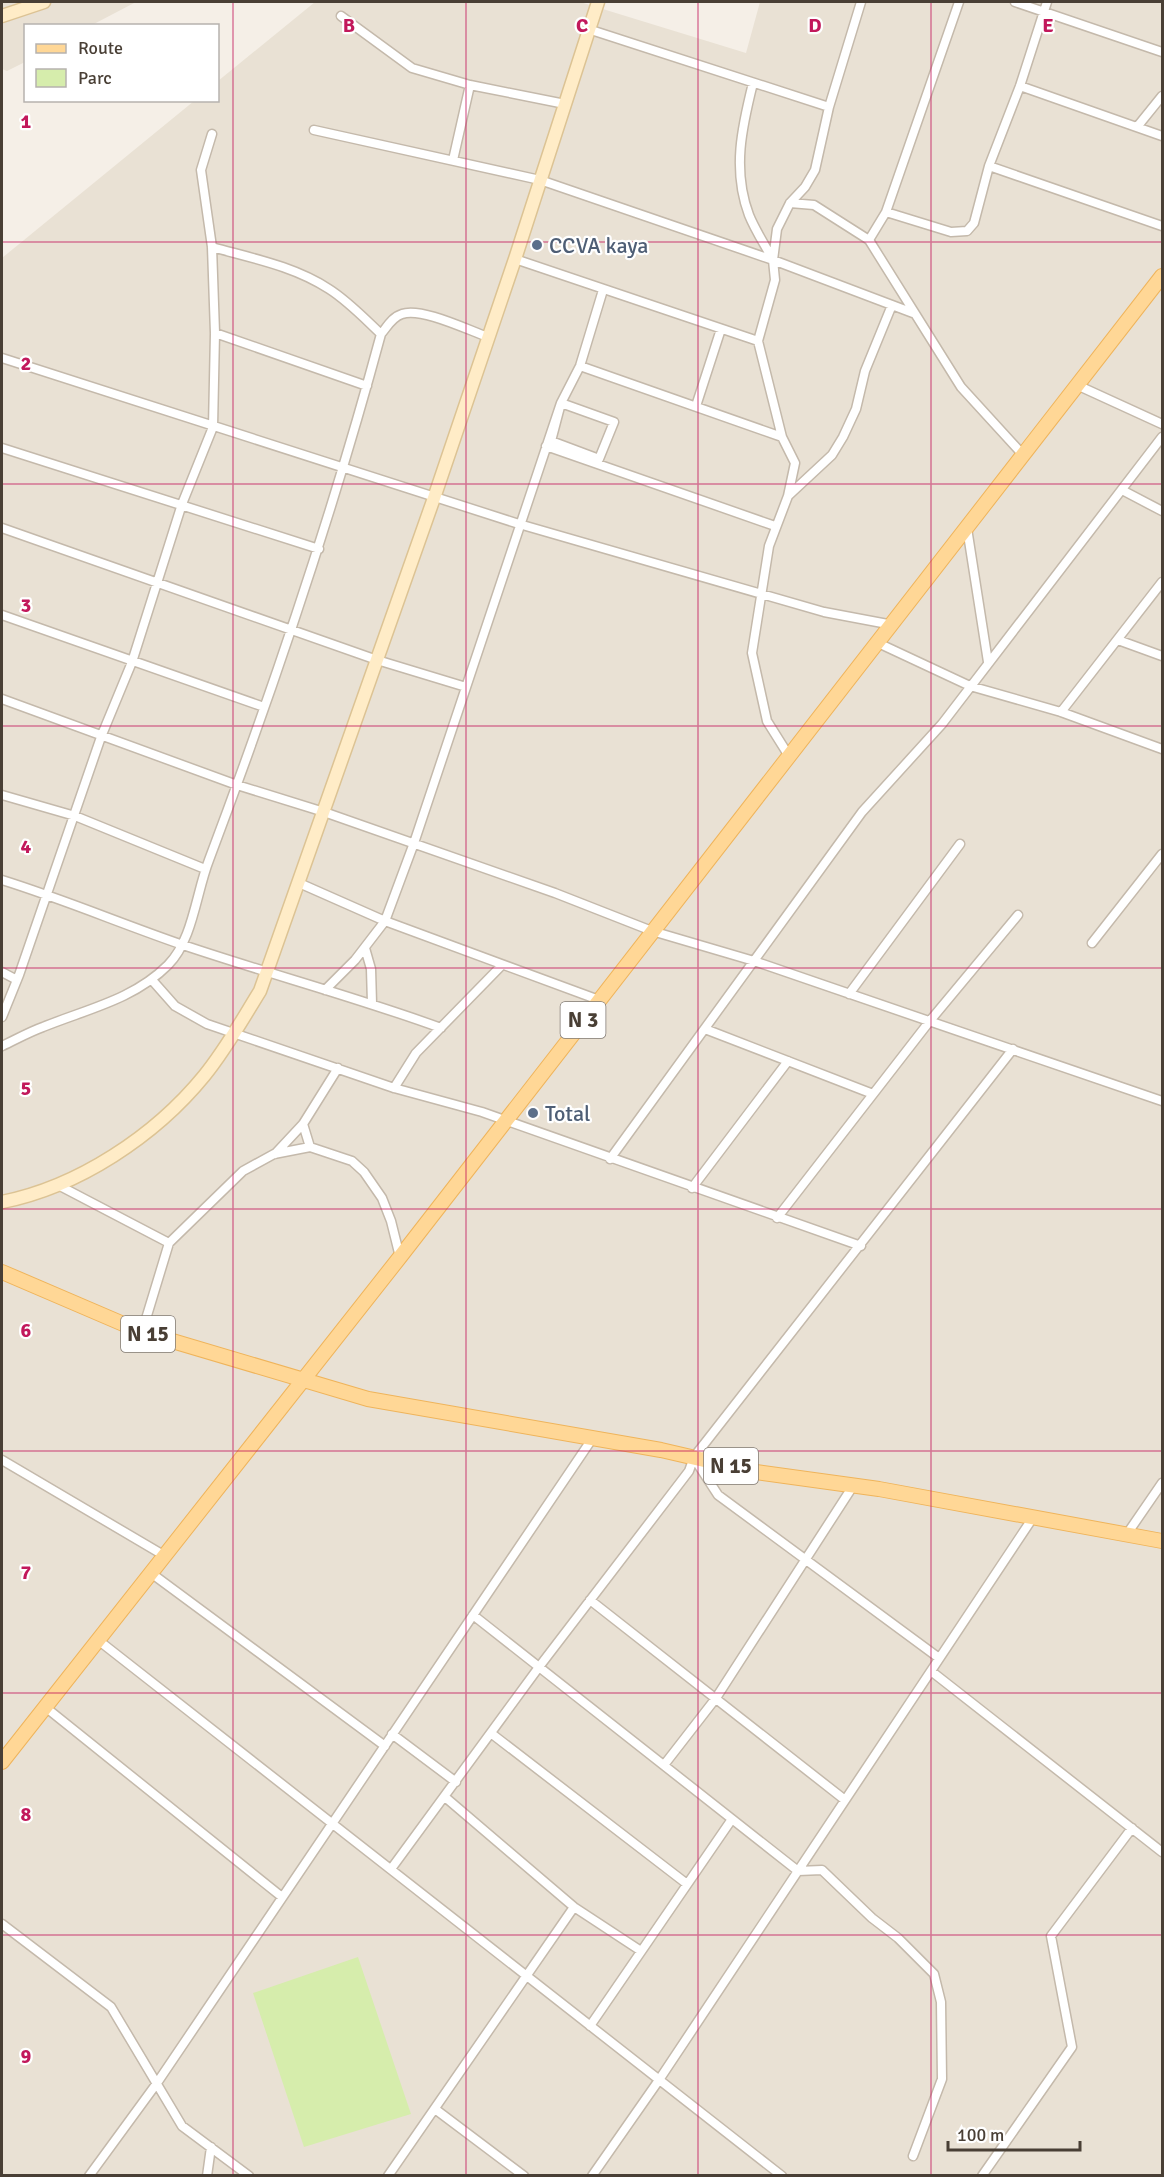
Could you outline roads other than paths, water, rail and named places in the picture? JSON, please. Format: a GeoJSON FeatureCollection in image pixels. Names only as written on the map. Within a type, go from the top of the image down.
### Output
{"type":"FeatureCollection","features":[{"type":"Feature","properties":{"kind":"main road"},"geometry":{"type":"LineString","coordinates":[[2,16],[44,2]]}},
{"type":"Feature","properties":{"kind":"main road"},"geometry":{"type":"LineString","coordinates":[[2,1202],[58,1185],[127,1145],[184,1099],[236,1034],[268,972],[434,498],[515,259],[598,2]]}},
{"type":"Feature","properties":{"kind":"main road","name":"N 3"},"geometry":{"type":"LineString","coordinates":[[2,1762],[400,1257],[1079,386],[1162,276]]}},
{"type":"Feature","properties":{"kind":"main road","name":"N 15"},"geometry":{"type":"LineString","coordinates":[[2,1273],[142,1332],[368,1399],[592,1438],[756,1472],[1034,1516],[1162,1541]]}},
{"type":"Feature","properties":{"kind":"street"},"geometry":{"type":"LineString","coordinates":[[789,756],[767,721],[752,653],[760,595],[775,526],[788,496],[795,463],[782,437],[758,341],[775,280],[773,260],[777,229],[790,203],[805,187],[815,170],[829,107],[861,2]]}},
{"type":"Feature","properties":{"kind":"street"},"geometry":{"type":"LineString","coordinates":[[869,240],[886,212],[959,2]]}},
{"type":"Feature","properties":{"kind":"street"},"geometry":{"type":"LineString","coordinates":[[1015,2],[1162,52]]}},
{"type":"Feature","properties":{"kind":"street"},"geometry":{"type":"LineString","coordinates":[[886,212],[951,232],[967,231],[974,223],[989,166],[1020,86],[1047,2]]}},
{"type":"Feature","properties":{"kind":"street"},"geometry":{"type":"LineString","coordinates":[[341,16],[412,68],[471,85],[565,104]]}},
{"type":"Feature","properties":{"kind":"street"},"geometry":{"type":"LineString","coordinates":[[588,29],[829,107]]}},
{"type":"Feature","properties":{"kind":"street"},"geometry":{"type":"LineString","coordinates":[[753,83],[739,153],[741,179],[748,214],[773,260]]}},
{"type":"Feature","properties":{"kind":"street"},"geometry":{"type":"LineString","coordinates":[[453,160],[471,85]]}},
{"type":"Feature","properties":{"kind":"street"},"geometry":{"type":"LineString","coordinates":[[1020,86],[1162,136]]}},
{"type":"Feature","properties":{"kind":"street"},"geometry":{"type":"LineString","coordinates":[[1137,127],[1162,96]]}},
{"type":"Feature","properties":{"kind":"street"},"geometry":{"type":"LineString","coordinates":[[314,130],[540,180],[773,260],[913,313]]}},
{"type":"Feature","properties":{"kind":"street"},"geometry":{"type":"LineString","coordinates":[[2,1017],[75,816],[101,737],[132,662],[182,504],[213,427],[215,333],[212,247],[201,170],[212,134]]}},
{"type":"Feature","properties":{"kind":"street"},"geometry":{"type":"LineString","coordinates":[[989,166],[1162,226]]}},
{"type":"Feature","properties":{"kind":"street"},"geometry":{"type":"LineString","coordinates":[[790,203],[814,205],[869,240],[961,387],[1024,456]]}},
{"type":"Feature","properties":{"kind":"street"},"geometry":{"type":"LineString","coordinates":[[212,247],[286,268],[311,279],[349,304],[381,334]]}},
{"type":"Feature","properties":{"kind":"street"},"geometry":{"type":"LineString","coordinates":[[515,259],[758,341]]}},
{"type":"Feature","properties":{"kind":"street"},"geometry":{"type":"LineString","coordinates":[[325,990],[365,948],[385,921],[414,843],[561,403],[580,366],[603,290]]}},
{"type":"Feature","properties":{"kind":"street"},"geometry":{"type":"LineString","coordinates":[[788,496],[832,455],[843,437],[856,409],[865,371],[892,305]]}},
{"type":"Feature","properties":{"kind":"street"},"geometry":{"type":"LineString","coordinates":[[2,1046],[42,1027],[105,1005],[152,980],[169,964],[182,944],[205,869],[237,785],[319,549],[345,468],[381,334],[392,320],[402,314],[420,314],[488,338]]}},
{"type":"Feature","properties":{"kind":"street"},"geometry":{"type":"LineString","coordinates":[[696,406],[721,329]]}},
{"type":"Feature","properties":{"kind":"street"},"geometry":{"type":"LineString","coordinates":[[215,333],[367,386]]}},
{"type":"Feature","properties":{"kind":"street"},"geometry":{"type":"LineString","coordinates":[[2,358],[519,524],[760,595],[824,612],[893,625]]}},
{"type":"Feature","properties":{"kind":"street"},"geometry":{"type":"LineString","coordinates":[[580,366],[782,437]]}},
{"type":"Feature","properties":{"kind":"street"},"geometry":{"type":"LineString","coordinates":[[1079,386],[1162,424]]}},
{"type":"Feature","properties":{"kind":"street"},"geometry":{"type":"LineString","coordinates":[[561,403],[614,422],[599,459],[551,441],[561,403]]}},
{"type":"Feature","properties":{"kind":"street"},"geometry":{"type":"LineString","coordinates":[[610,1159],[862,812],[942,724],[1162,437]]}},
{"type":"Feature","properties":{"kind":"street"},"geometry":{"type":"LineString","coordinates":[[546,446],[775,526]]}},
{"type":"Feature","properties":{"kind":"street"},"geometry":{"type":"LineString","coordinates":[[2,448],[319,549]]}},
{"type":"Feature","properties":{"kind":"street"},"geometry":{"type":"LineString","coordinates":[[1122,490],[1162,511]]}},
{"type":"Feature","properties":{"kind":"street"},"geometry":{"type":"LineString","coordinates":[[2,528],[291,631],[466,687]]}},
{"type":"Feature","properties":{"kind":"street"},"geometry":{"type":"LineString","coordinates":[[967,528],[988,662]]}},
{"type":"Feature","properties":{"kind":"street"},"geometry":{"type":"LineString","coordinates":[[1061,712],[1162,582]]}},
{"type":"Feature","properties":{"kind":"street"},"geometry":{"type":"LineString","coordinates":[[2,615],[264,707]]}},
{"type":"Feature","properties":{"kind":"street"},"geometry":{"type":"LineString","coordinates":[[1118,640],[1162,656]]}},
{"type":"Feature","properties":{"kind":"street"},"geometry":{"type":"LineString","coordinates":[[878,643],[970,686],[1061,712],[1162,749]]}},
{"type":"Feature","properties":{"kind":"street"},"geometry":{"type":"LineString","coordinates":[[2,699],[237,785],[414,843],[652,931],[754,961],[1162,1101]]}},
{"type":"Feature","properties":{"kind":"street"},"geometry":{"type":"LineString","coordinates":[[2,795],[75,816],[205,869]]}},
{"type":"Feature","properties":{"kind":"street"},"geometry":{"type":"LineString","coordinates":[[849,994],[960,844]]}},
{"type":"Feature","properties":{"kind":"street"},"geometry":{"type":"LineString","coordinates":[[1092,943],[1162,854]]}},
{"type":"Feature","properties":{"kind":"street"},"geometry":{"type":"LineString","coordinates":[[2,880],[47,894],[182,944],[372,1003],[441,1028]]}},
{"type":"Feature","properties":{"kind":"street"},"geometry":{"type":"LineString","coordinates":[[299,883],[385,921],[599,1000]]}},
{"type":"Feature","properties":{"kind":"street"},"geometry":{"type":"LineString","coordinates":[[777,1218],[929,1022],[1018,915]]}},
{"type":"Feature","properties":{"kind":"street"},"geometry":{"type":"LineString","coordinates":[[365,948],[371,969],[372,1003]]}},
{"type":"Feature","properties":{"kind":"street"},"geometry":{"type":"LineString","coordinates":[[394,1088],[416,1053],[502,965]]}},
{"type":"Feature","properties":{"kind":"street"},"geometry":{"type":"LineString","coordinates":[[2,972],[17,980]]}},
{"type":"Feature","properties":{"kind":"street"},"geometry":{"type":"LineString","coordinates":[[152,980],[185,1014],[236,1034],[394,1088],[447,1100],[861,1246]]}},
{"type":"Feature","properties":{"kind":"street"},"geometry":{"type":"LineString","coordinates":[[705,1029],[873,1094]]}},
{"type":"Feature","properties":{"kind":"street"},"geometry":{"type":"LineString","coordinates":[[391,1869],[539,1667],[689,1471],[694,1458],[1013,1049]]}},
{"type":"Feature","properties":{"kind":"street"},"geometry":{"type":"LineString","coordinates":[[692,1188],[788,1061]]}},
{"type":"Feature","properties":{"kind":"street"},"geometry":{"type":"LineString","coordinates":[[142,1332],[169,1243],[243,1171],[274,1154],[303,1124],[338,1068]]}},
{"type":"Feature","properties":{"kind":"street"},"geometry":{"type":"LineString","coordinates":[[303,1124],[310,1147]]}},
{"type":"Feature","properties":{"kind":"street"},"geometry":{"type":"LineString","coordinates":[[274,1154],[310,1147],[340,1155],[364,1172],[382,1198],[392,1221],[400,1257]]}},
{"type":"Feature","properties":{"kind":"street"},"geometry":{"type":"LineString","coordinates":[[58,1185],[169,1243]]}},
{"type":"Feature","properties":{"kind":"street"},"geometry":{"type":"LineString","coordinates":[[89,2175],[157,2083],[592,1438]]}},
{"type":"Feature","properties":{"kind":"street"},"geometry":{"type":"LineString","coordinates":[[694,1458],[718,1495],[939,1658]]}},
{"type":"Feature","properties":{"kind":"street"},"geometry":{"type":"LineString","coordinates":[[2,1460],[165,1556]]}},
{"type":"Feature","properties":{"kind":"street"},"geometry":{"type":"LineString","coordinates":[[1127,1534],[1162,1483]]}},
{"type":"Feature","properties":{"kind":"street"},"geometry":{"type":"LineString","coordinates":[[664,1765],[716,1698],[853,1486]]}},
{"type":"Feature","properties":{"kind":"street"},"geometry":{"type":"LineString","coordinates":[[592,2175],[659,2080],[1034,1516]]}},
{"type":"Feature","properties":{"kind":"street"},"geometry":{"type":"LineString","coordinates":[[151,1573],[385,1746]]}},
{"type":"Feature","properties":{"kind":"street"},"geometry":{"type":"LineString","coordinates":[[590,1600],[845,1800]]}},
{"type":"Feature","properties":{"kind":"street"},"geometry":{"type":"LineString","coordinates":[[473,1615],[798,1871],[822,1870],[872,1918],[898,1938],[934,1974],[941,2002],[942,2079],[913,2156]]}},
{"type":"Feature","properties":{"kind":"street"},"geometry":{"type":"LineString","coordinates":[[98,1640],[333,1822],[527,1978],[782,2175]]}},
{"type":"Feature","properties":{"kind":"street"},"geometry":{"type":"LineString","coordinates":[[931,1671],[1162,1852]]}},
{"type":"Feature","properties":{"kind":"street"},"geometry":{"type":"LineString","coordinates":[[44,1706],[282,1897]]}},
{"type":"Feature","properties":{"kind":"street"},"geometry":{"type":"LineString","coordinates":[[392,1734],[456,1782]]}},
{"type":"Feature","properties":{"kind":"street"},"geometry":{"type":"LineString","coordinates":[[492,1734],[687,1884]]}},
{"type":"Feature","properties":{"kind":"street"},"geometry":{"type":"LineString","coordinates":[[445,1797],[574,1907],[641,1951]]}},
{"type":"Feature","properties":{"kind":"street"},"geometry":{"type":"LineString","coordinates":[[590,2026],[732,1819]]}},
{"type":"Feature","properties":{"kind":"street"},"geometry":{"type":"LineString","coordinates":[[981,2175],[1072,2047],[1051,1935],[1131,1828]]}},
{"type":"Feature","properties":{"kind":"street"},"geometry":{"type":"LineString","coordinates":[[388,2175],[527,1978],[574,1907]]}},
{"type":"Feature","properties":{"kind":"street"},"geometry":{"type":"LineString","coordinates":[[2,1924],[111,2007],[182,2126],[249,2175]]}},
{"type":"Feature","properties":{"kind":"street"},"geometry":{"type":"LineString","coordinates":[[435,2109],[524,2175]]}},
{"type":"Feature","properties":{"kind":"street"},"geometry":{"type":"LineString","coordinates":[[207,2175],[211,2147]]}},
{"type":"Feature","properties":{"kind":"place","name":"CCVA kaya"},"geometry":{"type":"Point","coordinates":[537,245]}},
{"type":"Feature","properties":{"kind":"place","name":"Total"},"geometry":{"type":"Point","coordinates":[533,1113]}}]}
